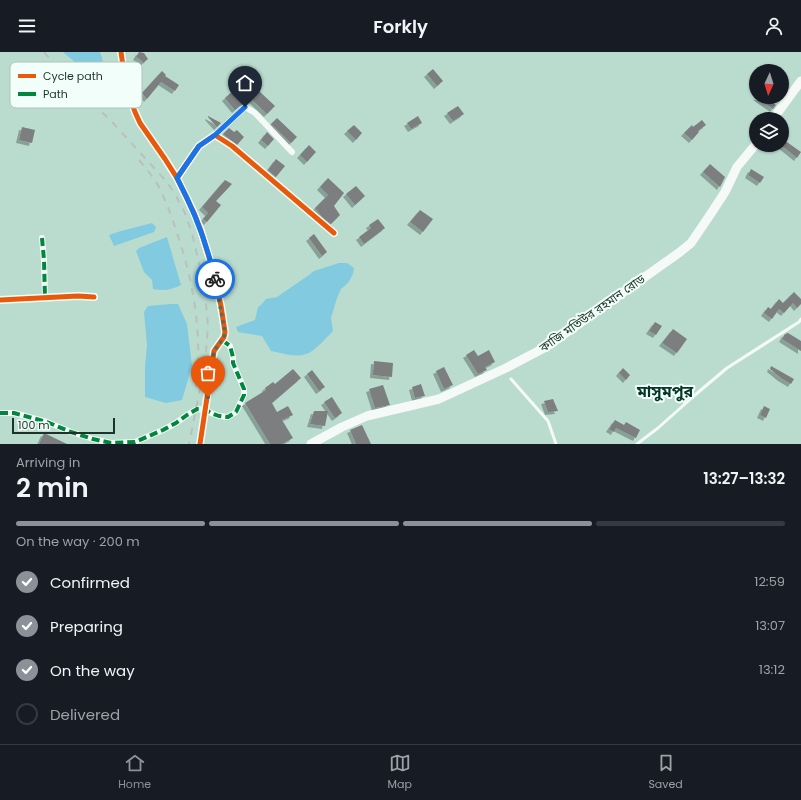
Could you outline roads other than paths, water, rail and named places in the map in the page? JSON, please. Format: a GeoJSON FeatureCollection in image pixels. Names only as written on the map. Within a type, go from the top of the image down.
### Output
{"type":"FeatureCollection","features":[{"type":"Feature","properties":{"kind":"main road"},"geometry":{"type":"LineString","coordinates":[[778,112],[801,81]]}},
{"type":"Feature","properties":{"kind":"main road","name":"কাজি মতিউর রহমান রোড"},"geometry":{"type":"LineString","coordinates":[[311,444],[342,427],[368,416],[439,399],[500,371],[546,347],[691,243],[725,192],[737,167],[749,152]]}},
{"type":"Feature","properties":{"kind":"street"},"geometry":{"type":"LineString","coordinates":[[121,52],[122,62]]}},
{"type":"Feature","properties":{"kind":"street"},"geometry":{"type":"LineString","coordinates":[[177,178],[199,146],[215,135],[245,107],[255,113],[292,152]]}},
{"type":"Feature","properties":{"kind":"street"},"geometry":{"type":"LineString","coordinates":[[134,108],[140,123],[177,178],[194,213],[213,270],[221,306],[225,332],[224,337],[214,351],[200,444]]}},
{"type":"Feature","properties":{"kind":"street"},"geometry":{"type":"LineString","coordinates":[[215,135],[232,146],[334,233]]}},
{"type":"Feature","properties":{"kind":"street"},"geometry":{"type":"LineString","coordinates":[[42,238],[45,298]]}},
{"type":"Feature","properties":{"kind":"street"},"geometry":{"type":"LineString","coordinates":[[0,300],[78,296],[94,297]]}},
{"type":"Feature","properties":{"kind":"street"},"geometry":{"type":"LineString","coordinates":[[0,413],[14,413],[47,422],[93,439],[111,443],[135,442],[163,430],[197,409],[206,410],[228,417],[236,412],[244,395],[244,389],[233,363],[230,346],[222,340]]}},
{"type":"Feature","properties":{"kind":"lane"},"geometry":{"type":"LineString","coordinates":[[637,444],[658,428],[727,368],[799,322],[801,319]]}},
{"type":"Feature","properties":{"kind":"lane"},"geometry":{"type":"LineString","coordinates":[[511,379],[548,421],[556,444]]}},
{"type":"Feature","properties":{"kind":"water"},"geometry":{"type":"Polygon","coordinates":[[[63,52],[100,52],[103,60],[103,62],[75,62],[63,52]]]}},
{"type":"Feature","properties":{"kind":"water"},"geometry":{"type":"Polygon","coordinates":[[[152,223],[156,227],[154,232],[114,246],[109,235],[121,231],[152,223]]]}},
{"type":"Feature","properties":{"kind":"water"},"geometry":{"type":"Polygon","coordinates":[[[167,237],[181,285],[167,290],[153,289],[152,280],[144,272],[136,251],[139,248],[167,237]]]}},
{"type":"Feature","properties":{"kind":"water"},"geometry":{"type":"Polygon","coordinates":[[[339,263],[347,263],[354,268],[353,274],[348,283],[341,289],[337,298],[331,318],[333,331],[309,353],[297,356],[271,351],[262,336],[238,332],[236,327],[255,320],[258,307],[266,299],[277,297],[314,271],[339,263]]]}},
{"type":"Feature","properties":{"kind":"water"},"geometry":{"type":"Polygon","coordinates":[[[178,304],[187,324],[192,366],[182,400],[166,403],[145,397],[147,345],[144,312],[148,306],[178,304]]]}},
{"type":"Feature","properties":{"kind":"railway"},"geometry":{"type":"LineString","coordinates":[[44,52],[52,62]]}},
{"type":"Feature","properties":{"kind":"railway"},"geometry":{"type":"LineString","coordinates":[[98,108],[167,182],[184,211],[192,233],[203,281],[208,326],[203,374],[189,444]]}},
{"type":"Feature","properties":{"kind":"railway"},"geometry":{"type":"LineString","coordinates":[[139,160],[159,187],[164,198],[182,249],[192,287],[198,347],[196,387]]}},
{"type":"Feature","properties":{"kind":"district","name":"মাসুমপুর"},"geometry":{"type":"Point","coordinates":[665,391]}}]}
